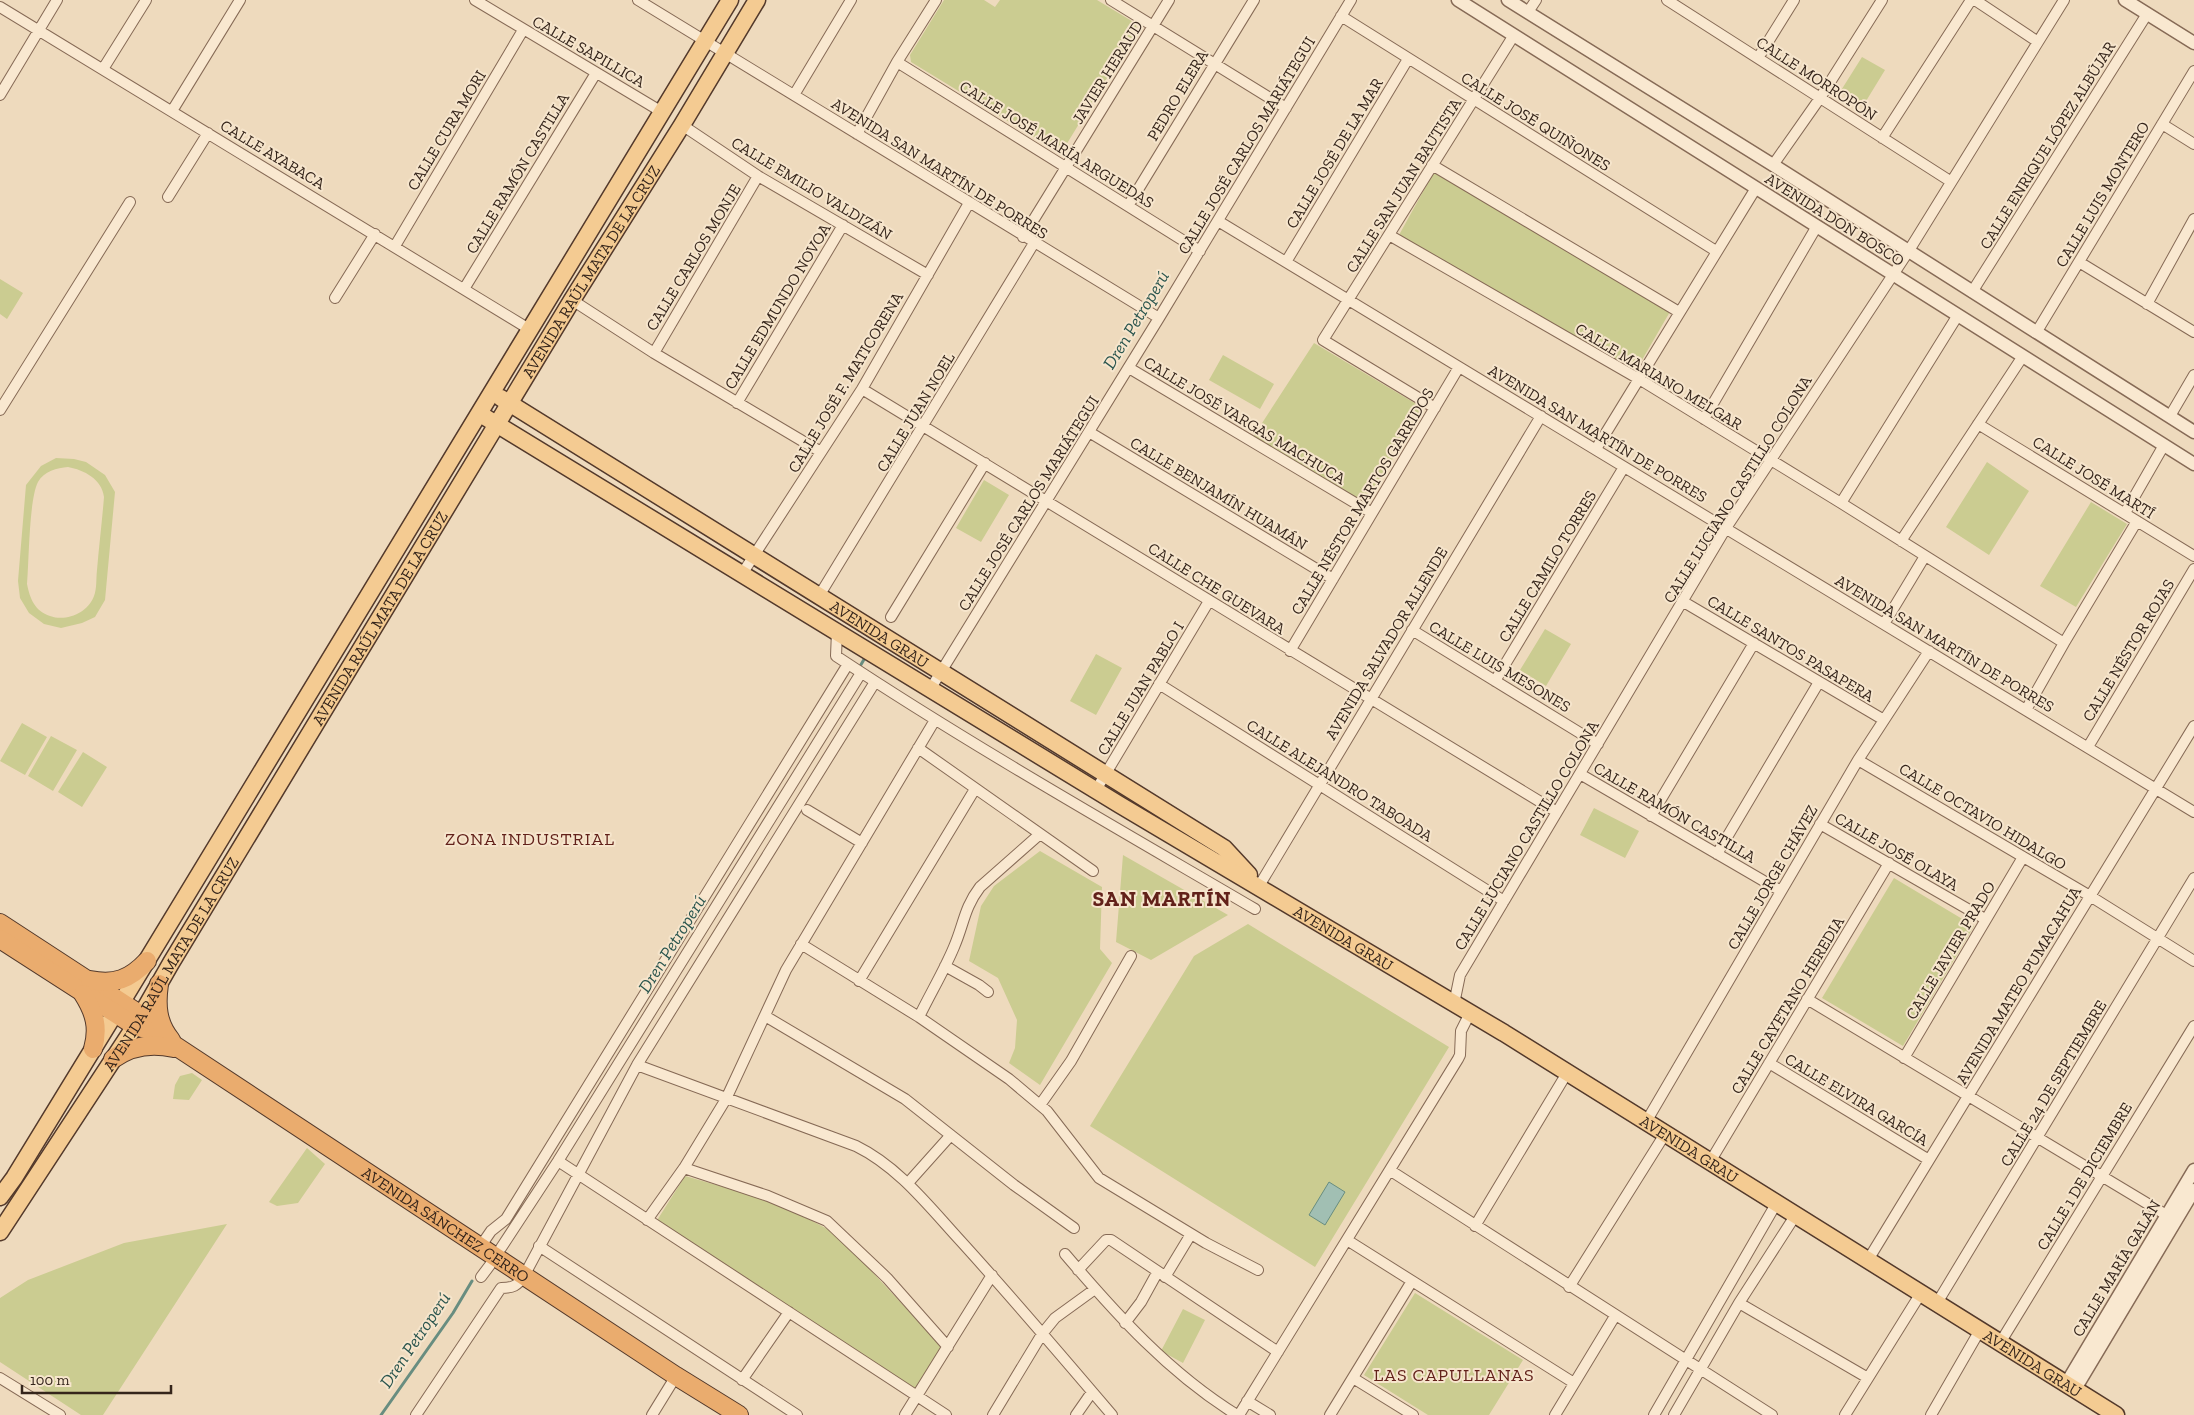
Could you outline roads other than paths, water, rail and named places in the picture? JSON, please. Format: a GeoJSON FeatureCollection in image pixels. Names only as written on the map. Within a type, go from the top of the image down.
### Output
{"type":"FeatureCollection","features":[{"type":"Feature","properties":{"kind":"highway","name":"AVENIDA SÁNCHEZ CERRO"},"geometry":{"type":"LineString","coordinates":[[0,922],[85,987]]}},
{"type":"Feature","properties":{"kind":"highway","name":"AVENIDA SÁNCHEZ CERRO"},"geometry":{"type":"LineString","coordinates":[[0,939],[85,987],[138,1020],[676,1376],[739,1415]]}},
{"type":"Feature","properties":{"kind":"highway"},"geometry":{"type":"LineString","coordinates":[[93,1049],[97,1032],[96,1022],[85,987],[124,980],[147,961]]}},
{"type":"Feature","properties":{"kind":"highway"},"geometry":{"type":"LineString","coordinates":[[159,984],[157,1008],[162,1027],[178,1047]]}},
{"type":"Feature","properties":{"kind":"highway"},"geometry":{"type":"LineString","coordinates":[[113,1059],[125,1050],[150,1045],[178,1047]]}},
{"type":"Feature","properties":{"kind":"main road","name":"AVENIDA RAÚL MATA DE LA CRUZ"},"geometry":{"type":"LineString","coordinates":[[0,1197],[147,961],[730,0]]}},
{"type":"Feature","properties":{"kind":"main road","name":"AVENIDA RAÚL MATA DE LA CRUZ"},"geometry":{"type":"LineString","coordinates":[[0,1232],[138,1020],[572,300],[682,125],[757,0]]}},
{"type":"Feature","properties":{"kind":"main road","name":"AVENIDA GRAU"},"geometry":{"type":"LineString","coordinates":[[491,393],[942,671],[1224,848],[1259,886]]}},
{"type":"Feature","properties":{"kind":"main road","name":"AVENIDA GRAU"},"geometry":{"type":"LineString","coordinates":[[480,414],[1096,790],[1470,1013],[2116,1415]]}},
{"type":"Feature","properties":{"kind":"main road"},"geometry":{"type":"LineString","coordinates":[[51,1117],[63,1104],[72,1103],[66,1128],[58,1144]]}},
{"type":"Feature","properties":{"kind":"street"},"geometry":{"type":"LineString","coordinates":[[0,95],[57,0]]}},
{"type":"Feature","properties":{"kind":"street"},"geometry":{"type":"LineString","coordinates":[[103,69],[146,0]]}},
{"type":"Feature","properties":{"kind":"street"},"geometry":{"type":"LineString","coordinates":[[172,111],[240,0]]}},
{"type":"Feature","properties":{"kind":"street","name":"AVENIDA SAN MARTÍN DE PORRES"},"geometry":{"type":"LineString","coordinates":[[640,0],[1159,318]]}},
{"type":"Feature","properties":{"kind":"street"},"geometry":{"type":"LineString","coordinates":[[794,95],[851,0]]}},
{"type":"Feature","properties":{"kind":"street"},"geometry":{"type":"LineString","coordinates":[[857,134],[897,62],[936,0]]}},
{"type":"Feature","properties":{"kind":"street"},"geometry":{"type":"LineString","coordinates":[[1111,0],[1286,108]]}},
{"type":"Feature","properties":{"kind":"street","name":"JAVIER HERAUD"},"geometry":{"type":"LineString","coordinates":[[1023,236],[1154,26],[1168,0]]}},
{"type":"Feature","properties":{"kind":"street","name":"PEDRO ELERA"},"geometry":{"type":"LineString","coordinates":[[1128,206],[1254,0]]}},
{"type":"Feature","properties":{"kind":"street","name":"CALLE JOSÉ CARLOS MARIÁTEGUI"},"geometry":{"type":"LineString","coordinates":[[931,688],[1129,368],[1351,0]]}},
{"type":"Feature","properties":{"kind":"street","name":"AVENIDA DON BOSCO"},"geometry":{"type":"LineString","coordinates":[[1458,0],[2194,464]]}},
{"type":"Feature","properties":{"kind":"street","name":"AVENIDA DON BOSCO"},"geometry":{"type":"LineString","coordinates":[[1508,0],[1773,164],[1908,252],[2194,432]]}},
{"type":"Feature","properties":{"kind":"street"},"geometry":{"type":"LineString","coordinates":[[1528,12],[1536,0]]}},
{"type":"Feature","properties":{"kind":"street","name":"CALLE MORROPÓN"},"geometry":{"type":"LineString","coordinates":[[1667,0],[1950,181]]}},
{"type":"Feature","properties":{"kind":"street"},"geometry":{"type":"LineString","coordinates":[[1758,58],[1794,0]]}},
{"type":"Feature","properties":{"kind":"street"},"geometry":{"type":"LineString","coordinates":[[1773,164],[1820,98],[1882,0]]}},
{"type":"Feature","properties":{"kind":"street"},"geometry":{"type":"LineString","coordinates":[[1882,138],[1971,0]]}},
{"type":"Feature","properties":{"kind":"street"},"geometry":{"type":"LineString","coordinates":[[1975,0],[2038,42]]}},
{"type":"Feature","properties":{"kind":"street","name":"CALLE LUCIANO CASTILLO COLONA"},"geometry":{"type":"LineString","coordinates":[[1454,1004],[1460,975],[1726,528],[1908,252],[1950,181],[2064,0]]}},
{"type":"Feature","properties":{"kind":"street"},"geometry":{"type":"LineString","coordinates":[[2125,0],[2194,43]]}},
{"type":"Feature","properties":{"kind":"street","name":"CALLE SAPILLICA"},"geometry":{"type":"LineString","coordinates":[[477,1],[662,112]]}},
{"type":"Feature","properties":{"kind":"street","name":"CALLE AYABACA"},"geometry":{"type":"LineString","coordinates":[[0,7],[529,329]]}},
{"type":"Feature","properties":{"kind":"street","name":"CALLE ENRIQUE LÓPEZ ALBÚJAR"},"geometry":{"type":"LineString","coordinates":[[1972,292],[2147,14]]}},
{"type":"Feature","properties":{"kind":"street","name":"CALLE JOSÉ QUIÑONES"},"geometry":{"type":"LineString","coordinates":[[1342,16],[1716,251]]}},
{"type":"Feature","properties":{"kind":"street","name":"CALLE CURA MORI"},"geometry":{"type":"LineString","coordinates":[[395,246],[523,30]]}},
{"type":"Feature","properties":{"kind":"street","name":"CALLE SAN JUAN BAUTISTA"},"geometry":{"type":"LineString","coordinates":[[1435,408],[1322,340],[1514,35]]}},
{"type":"Feature","properties":{"kind":"street","name":"CALLE JOSÉ DE LA MAR"},"geometry":{"type":"LineString","coordinates":[[1286,262],[1408,59]]}},
{"type":"Feature","properties":{"kind":"street","name":"CALLE JOSÉ MARÍA ARGUEDAS"},"geometry":{"type":"LineString","coordinates":[[897,62],[1200,251]]}},
{"type":"Feature","properties":{"kind":"street","name":"CALLE LUIS MONTERO"},"geometry":{"type":"LineString","coordinates":[[2036,333],[2194,71]]}},
{"type":"Feature","properties":{"kind":"street","name":"CALLE RAMÓN CASTILLA"},"geometry":{"type":"LineString","coordinates":[[464,289],[596,73]]}},
{"type":"Feature","properties":{"kind":"street"},"geometry":{"type":"LineString","coordinates":[[2162,124],[2194,144]]}},
{"type":"Feature","properties":{"kind":"street","name":"CALLE EMILIO VALDIZÁN"},"geometry":{"type":"LineString","coordinates":[[682,125],[758,176],[928,274]]}},
{"type":"Feature","properties":{"kind":"street"},"geometry":{"type":"LineString","coordinates":[[168,197],[208,133]]}},
{"type":"Feature","properties":{"kind":"street"},"geometry":{"type":"LineString","coordinates":[[1432,165],[1679,312]]}},
{"type":"Feature","properties":{"kind":"street","name":"CALLE CARLOS MONJE"},"geometry":{"type":"LineString","coordinates":[[654,353],[758,176]]}},
{"type":"Feature","properties":{"kind":"street"},"geometry":{"type":"LineString","coordinates":[[1596,449],[1756,188]]}},
{"type":"Feature","properties":{"kind":"street"},"geometry":{"type":"LineString","coordinates":[[0,410],[130,202]]}},
{"type":"Feature","properties":{"kind":"street","name":"CALLE JOSÉ F. MATICORENA"},"geometry":{"type":"LineString","coordinates":[[742,574],[862,389],[969,203]]}},
{"type":"Feature","properties":{"kind":"street"},"geometry":{"type":"LineString","coordinates":[[2147,304],[2194,219]]}},
{"type":"Feature","properties":{"kind":"street","name":"AVENIDA SAN MARTÍN DE PORRES"},"geometry":{"type":"LineString","coordinates":[[1218,221],[2194,812]]}},
{"type":"Feature","properties":{"kind":"street","name":"CALLE EDMUNDO NOVOA"},"geometry":{"type":"LineString","coordinates":[[738,402],[843,225]]}},
{"type":"Feature","properties":{"kind":"street"},"geometry":{"type":"LineString","coordinates":[[1704,419],[1817,226]]}},
{"type":"Feature","properties":{"kind":"street"},"geometry":{"type":"LineString","coordinates":[[335,298],[375,234]]}},
{"type":"Feature","properties":{"kind":"street","name":"CALLE MARIANO MELGAR"},"geometry":{"type":"LineString","coordinates":[[1389,235],[1639,379],[2064,643]]}},
{"type":"Feature","properties":{"kind":"street","name":"CALLE JUAN NOEL"},"geometry":{"type":"LineString","coordinates":[[819,596],[924,427],[1034,243]]}},
{"type":"Feature","properties":{"kind":"street"},"geometry":{"type":"LineString","coordinates":[[2079,262],[2194,332]]}},
{"type":"Feature","properties":{"kind":"street"},"geometry":{"type":"LineString","coordinates":[[572,300],[654,353],[821,452]]}},
{"type":"Feature","properties":{"kind":"street"},"geometry":{"type":"LineString","coordinates":[[1841,503],[1958,315]]}},
{"type":"Feature","properties":{"kind":"street"},"geometry":{"type":"LineString","coordinates":[[1901,541],[2023,356]]}},
{"type":"Feature","properties":{"kind":"street","name":"CALLE NÉSTOR MARTOS GARRIDOS"},"geometry":{"type":"LineString","coordinates":[[1290,651],[1459,366]]}},
{"type":"Feature","properties":{"kind":"street","name":"CALLE JOSÉ VARGAS MACHUCA"},"geometry":{"type":"LineString","coordinates":[[1129,368],[1372,513]]}},
{"type":"Feature","properties":{"kind":"street"},"geometry":{"type":"LineString","coordinates":[[2170,416],[2194,375]]}},
{"type":"Feature","properties":{"kind":"street","name":"CALLE CHE GUEVARA"},"geometry":{"type":"LineString","coordinates":[[862,389],[1370,700],[1557,812]]}},
{"type":"Feature","properties":{"kind":"street","name":"AVENIDA SALVADOR ALLENDE"},"geometry":{"type":"LineString","coordinates":[[1259,886],[1541,416]]}},
{"type":"Feature","properties":{"kind":"street","name":"CALLE JOSÉ MARTÍ"},"geometry":{"type":"LineString","coordinates":[[1978,424],[2194,556]]}},
{"type":"Feature","properties":{"kind":"street","name":"CALLE BENJAMÍN HUAMÁN"},"geometry":{"type":"LineString","coordinates":[[1089,432],[1333,579]]}},
{"type":"Feature","properties":{"kind":"street"},"geometry":{"type":"LineString","coordinates":[[2124,514],[2164,445]]}},
{"type":"Feature","properties":{"kind":"street"},"geometry":{"type":"LineString","coordinates":[[891,617],[985,463]]}},
{"type":"Feature","properties":{"kind":"street","name":"CALLE CAMILO TORRES"},"geometry":{"type":"LineString","coordinates":[[1495,681],[1624,467]]}},
{"type":"Feature","properties":{"kind":"street"},"geometry":{"type":"LineString","coordinates":[[2026,710],[2137,521]]}},
{"type":"Feature","properties":{"kind":"street"},"geometry":{"type":"LineString","coordinates":[[1884,624],[1925,556]]}},
{"type":"Feature","properties":{"kind":"street","name":"CALLE NÉSTOR ROJAS"},"geometry":{"type":"LineString","coordinates":[[2088,747],[2194,568]]}},
{"type":"Feature","properties":{"kind":"street","name":"CALLE JUAN PABLO I"},"geometry":{"type":"LineString","coordinates":[[1096,790],[1209,601]]}},
{"type":"Feature","properties":{"kind":"street","name":"CALLE SANTOS PASAPERA"},"geometry":{"type":"LineString","coordinates":[[1682,601],[1884,720]]}},
{"type":"Feature","properties":{"kind":"street","name":"CALLE LUIS MESONES"},"geometry":{"type":"LineString","coordinates":[[1412,630],[1598,744]]}},
{"type":"Feature","properties":{"kind":"street"},"geometry":{"type":"LineString","coordinates":[[837,631],[836,656],[861,673],[935,720],[1255,909]]}},
{"type":"Feature","properties":{"kind":"street"},"geometry":{"type":"LineString","coordinates":[[1652,816],[1754,643]]}},
{"type":"Feature","properties":{"kind":"street","name":"CALLE JORGE CHÁVEZ"},"geometry":{"type":"LineString","coordinates":[[1646,1122],[1858,760],[1929,651]]}},
{"type":"Feature","properties":{"kind":"street"},"geometry":{"type":"LineString","coordinates":[[480,1247],[491,1231],[506,1219],[848,664]]}},
{"type":"Feature","properties":{"kind":"street"},"geometry":{"type":"LineString","coordinates":[[501,1248],[558,1161],[861,673]]}},
{"type":"Feature","properties":{"kind":"street"},"geometry":{"type":"LineString","coordinates":[[416,1415],[501,1288],[512,1288],[518,1285],[524,1276],[637,1065],[875,682]]}},
{"type":"Feature","properties":{"kind":"street"},"geometry":{"type":"LineString","coordinates":[[1717,854],[1819,682]]}},
{"type":"Feature","properties":{"kind":"street","name":"CALLE ALEJANDRO TABOADA"},"geometry":{"type":"LineString","coordinates":[[1159,684],[1504,900]]}},
{"type":"Feature","properties":{"kind":"street"},"geometry":{"type":"LineString","coordinates":[[647,1220],[684,1168],[726,1100],[786,970],[935,720]]}},
{"type":"Feature","properties":{"kind":"street","name":"AVENIDA MATEO PUMACAHUA"},"geometry":{"type":"LineString","coordinates":[[1868,1260],[2194,726]]}},
{"type":"Feature","properties":{"kind":"street"},"geometry":{"type":"LineString","coordinates":[[918,748],[1094,871]]}},
{"type":"Feature","properties":{"kind":"street","name":"CALLE OCTAVIO HIDALGO"},"geometry":{"type":"LineString","coordinates":[[1858,760],[2090,896],[2194,961]]}},
{"type":"Feature","properties":{"kind":"street","name":"CALLE RAMÓN CASTILLA"},"geometry":{"type":"LineString","coordinates":[[1580,774],[1781,892]]}},
{"type":"Feature","properties":{"kind":"street"},"geometry":{"type":"LineString","coordinates":[[859,981],[975,788]]}},
{"type":"Feature","properties":{"kind":"street"},"geometry":{"type":"LineString","coordinates":[[807,810],[862,843]]}},
{"type":"Feature","properties":{"kind":"street","name":"CALLE JOSÉ OLAYA"},"geometry":{"type":"LineString","coordinates":[[1820,824],[1985,919]]}},
{"type":"Feature","properties":{"kind":"street"},"geometry":{"type":"LineString","coordinates":[[919,1017],[955,946],[967,907],[974,895],[980,887],[1040,834]]}},
{"type":"Feature","properties":{"kind":"street","name":"CALLE JAVIER PRADO"},"geometry":{"type":"LineString","coordinates":[[1904,1058],[2023,857]]}},
{"type":"Feature","properties":{"kind":"street","name":"CALLE CAYETANO HEREDIA"},"geometry":{"type":"LineString","coordinates":[[1710,1162],[1889,863]]}},
{"type":"Feature","properties":{"kind":"street","name":"CALLE 24 DE SEPTIEMBRE"},"geometry":{"type":"LineString","coordinates":[[1937,1303],[2194,878]]}},
{"type":"Feature","properties":{"kind":"street"},"geometry":{"type":"LineString","coordinates":[[801,944],[919,1017],[1010,1079],[1047,1111],[1099,1178],[1190,1234],[1258,1270]]}},
{"type":"Feature","properties":{"kind":"street"},"geometry":{"type":"LineString","coordinates":[[1040,1105],[1071,1061],[1131,956]]}},
{"type":"Feature","properties":{"kind":"street"},"geometry":{"type":"LineString","coordinates":[[945,966],[988,992]]}},
{"type":"Feature","properties":{"kind":"street"},"geometry":{"type":"LineString","coordinates":[[1808,999],[2172,1218]]}},
{"type":"Feature","properties":{"kind":"street"},"geometry":{"type":"LineString","coordinates":[[1064,1254],[1125,1323],[1179,1373],[1205,1395],[1238,1415],[1458,1060],[1461,1031],[1470,1013]]}},
{"type":"Feature","properties":{"kind":"street"},"geometry":{"type":"LineString","coordinates":[[765,1016],[905,1099],[950,1136],[1074,1228]]}},
{"type":"Feature","properties":{"kind":"street","name":"CALLE 1 DE DICIEMBRE"},"geometry":{"type":"LineString","coordinates":[[2000,1343],[2194,1026]]}},
{"type":"Feature","properties":{"kind":"street","name":"CALLE ELVIRA GARCÍA"},"geometry":{"type":"LineString","coordinates":[[1769,1063],[1929,1160]]}},
{"type":"Feature","properties":{"kind":"street"},"geometry":{"type":"LineString","coordinates":[[637,1065],[726,1100],[856,1146],[870,1154],[908,1183],[992,1275],[1112,1415]]}},
{"type":"Feature","properties":{"kind":"street"},"geometry":{"type":"LineString","coordinates":[[1475,1226],[1567,1073]]}},
{"type":"Feature","properties":{"kind":"street"},"geometry":{"type":"LineString","coordinates":[[1569,1287],[1665,1134]]}},
{"type":"Feature","properties":{"kind":"street"},"geometry":{"type":"LineString","coordinates":[[908,1183],[950,1136]]}},
{"type":"Feature","properties":{"kind":"street"},"geometry":{"type":"LineString","coordinates":[[558,1161],[946,1415]]}},
{"type":"Feature","properties":{"kind":"street"},"geometry":{"type":"LineString","coordinates":[[684,1168],[768,1196],[828,1222],[887,1278],[948,1347]]}},
{"type":"Feature","properties":{"kind":"street","name":"CALLE MARÍA GALÁN"},"geometry":{"type":"LineString","coordinates":[[2070,1387],[2172,1218],[2194,1170]]}},
{"type":"Feature","properties":{"kind":"street"},"geometry":{"type":"LineString","coordinates":[[1390,1171],[1569,1287],[1701,1368],[1771,1415]]}},
{"type":"Feature","properties":{"kind":"street","name":"CALLE MARÍA GALÁN"},"geometry":{"type":"LineString","coordinates":[[2172,1218],[2194,1190]]}},
{"type":"Feature","properties":{"kind":"street"},"geometry":{"type":"LineString","coordinates":[[1654,1415],[1776,1204]]}},
{"type":"Feature","properties":{"kind":"street"},"geometry":{"type":"LineString","coordinates":[[1674,1415],[1738,1303],[1795,1216]]}},
{"type":"Feature","properties":{"kind":"street"},"geometry":{"type":"LineString","coordinates":[[1125,1323],[1190,1234]]}},
{"type":"Feature","properties":{"kind":"street"},"geometry":{"type":"LineString","coordinates":[[1078,1270],[1106,1240],[1112,1240],[1161,1275],[1278,1352]]}},
{"type":"Feature","properties":{"kind":"street"},"geometry":{"type":"LineString","coordinates":[[1347,1240],[1574,1383]]}},
{"type":"Feature","properties":{"kind":"street"},"geometry":{"type":"LineString","coordinates":[[539,1246],[797,1415]]}},
{"type":"Feature","properties":{"kind":"street"},"geometry":{"type":"LineString","coordinates":[[482,1277],[490,1264]]}},
{"type":"Feature","properties":{"kind":"street"},"geometry":{"type":"LineString","coordinates":[[905,1415],[992,1275]]}},
{"type":"Feature","properties":{"kind":"street"},"geometry":{"type":"LineString","coordinates":[[1330,1415],[1412,1281]]}},
{"type":"Feature","properties":{"kind":"street"},"geometry":{"type":"LineString","coordinates":[[993,1415],[1042,1334],[1055,1318],[1095,1289]]}},
{"type":"Feature","properties":{"kind":"street"},"geometry":{"type":"LineString","coordinates":[[1845,1415],[1921,1293]]}},
{"type":"Feature","properties":{"kind":"street"},"geometry":{"type":"LineString","coordinates":[[1738,1303],[1868,1378]]}},
{"type":"Feature","properties":{"kind":"street"},"geometry":{"type":"LineString","coordinates":[[742,1380],[788,1312]]}},
{"type":"Feature","properties":{"kind":"street"},"geometry":{"type":"LineString","coordinates":[[1555,1415],[1615,1316]]}},
{"type":"Feature","properties":{"kind":"street"},"geometry":{"type":"LineString","coordinates":[[1931,1415],[1980,1330]]}},
{"type":"Feature","properties":{"kind":"street"},"geometry":{"type":"LineString","coordinates":[[652,1415],[676,1376]]}},
{"type":"Feature","properties":{"kind":"street"},"geometry":{"type":"LineString","coordinates":[[0,1378],[60,1415]]}},
{"type":"Feature","properties":{"kind":"street"},"geometry":{"type":"LineString","coordinates":[[1352,1378],[1413,1415]]}},
{"type":"Feature","properties":{"kind":"street"},"geometry":{"type":"LineString","coordinates":[[1076,1415],[1092,1392]]}},
{"type":"Feature","properties":{"kind":"street"},"geometry":{"type":"LineString","coordinates":[[1247,1401],[1270,1415]]}},
{"type":"Feature","properties":{"kind":"waterway","name":"Dren Petroperú"},"geometry":{"type":"LineString","coordinates":[[859,668],[866,656]]}},
{"type":"Feature","properties":{"kind":"waterway","name":"Dren Petroperú"},"geometry":{"type":"LineString","coordinates":[[381,1415],[453,1313],[472,1281]]}},
{"type":"Feature","properties":{"kind":"district","name":"ZONA INDUSTRIAL"},"geometry":{"type":"Point","coordinates":[530,839]}},
{"type":"Feature","properties":{"kind":"district","name":"SAN MARTÍN"},"geometry":{"type":"Point","coordinates":[1162,899]}},
{"type":"Feature","properties":{"kind":"district","name":"LAS CAPULLANAS"},"geometry":{"type":"Point","coordinates":[1454,1375]}}]}
